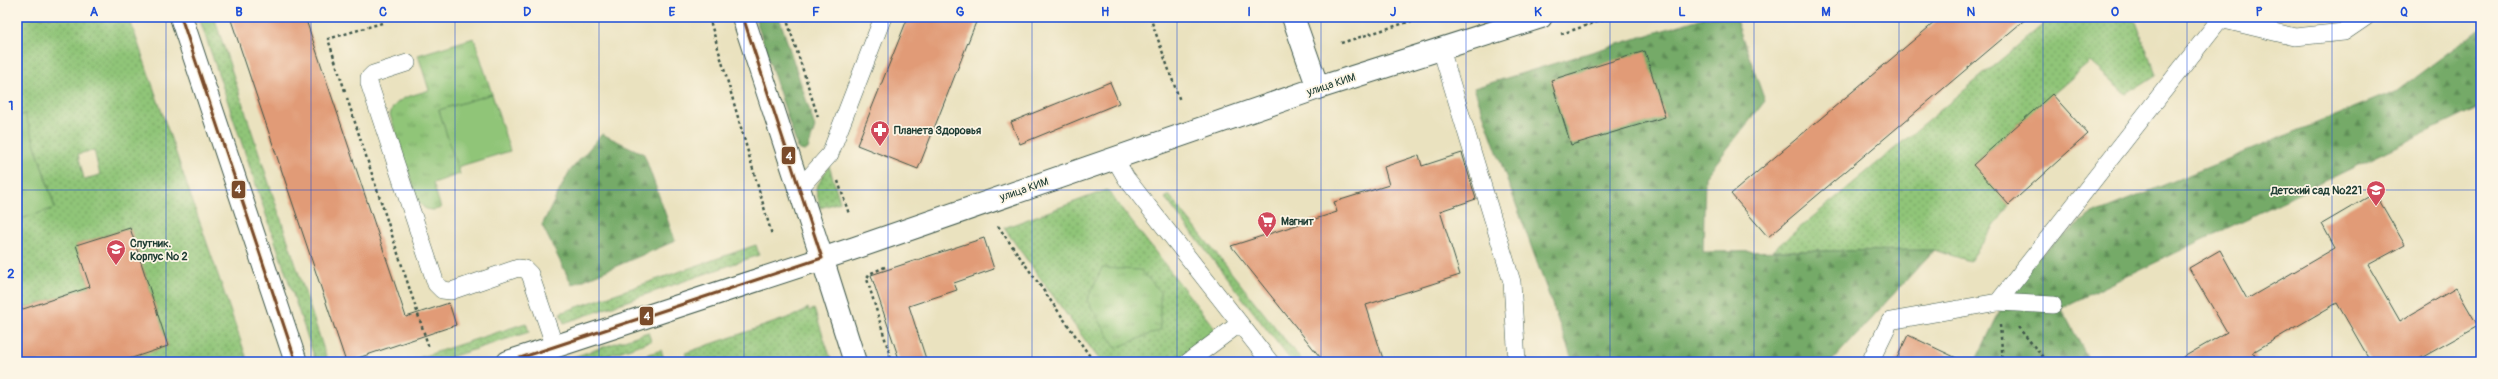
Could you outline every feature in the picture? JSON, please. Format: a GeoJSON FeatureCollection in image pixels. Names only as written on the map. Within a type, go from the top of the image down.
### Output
{"type":"FeatureCollection","features":[{"type":"Feature","properties":{"kind":"street"},"geometry":{"type":"LineString","coordinates":[[181,17],[296,362]]}},
{"type":"Feature","properties":{"kind":"street"},"geometry":{"type":"LineString","coordinates":[[743,17],[855,362]]}},
{"type":"Feature","properties":{"kind":"street"},"geometry":{"type":"LineString","coordinates":[[1293,17],[1318,88]]}},
{"type":"Feature","properties":{"kind":"street","name":"улица КИМ"},"geometry":{"type":"LineString","coordinates":[[508,362],[822,258],[1318,88],[1541,17]]}},
{"type":"Feature","properties":{"kind":"lane"},"geometry":{"type":"LineString","coordinates":[[799,189],[830,154],[883,17]]}},
{"type":"Feature","properties":{"kind":"lane"},"geometry":{"type":"LineString","coordinates":[[1998,302],[2220,18],[2295,37],[2344,32],[2366,17]]}},
{"type":"Feature","properties":{"kind":"lane"},"geometry":{"type":"LineString","coordinates":[[1441,49],[1512,282],[1517,362]]}},
{"type":"Feature","properties":{"kind":"lane"},"geometry":{"type":"LineString","coordinates":[[407,63],[373,74],[369,78],[369,83],[436,284],[442,290],[451,290],[518,268],[525,269],[530,274],[555,347]]}},
{"type":"Feature","properties":{"kind":"lane"},"geometry":{"type":"LineString","coordinates":[[1114,157],[1126,178],[1270,362]]}},
{"type":"Feature","properties":{"kind":"lane"},"geometry":{"type":"LineString","coordinates":[[1870,362],[1890,321],[1998,302],[2053,305]]}},
{"type":"Feature","properties":{"kind":"lane"},"geometry":{"type":"LineString","coordinates":[[1188,362],[1239,324]]}},
{"type":"Feature","properties":{"kind":"path"},"geometry":{"type":"LineString","coordinates":[[709,17],[772,235]]}},
{"type":"Feature","properties":{"kind":"path"},"geometry":{"type":"LineString","coordinates":[[786,17],[849,214]]}},
{"type":"Feature","properties":{"kind":"path"},"geometry":{"type":"LineString","coordinates":[[1150,17],[1180,101]]}},
{"type":"Feature","properties":{"kind":"path"},"geometry":{"type":"LineString","coordinates":[[1341,43],[1424,17]]}},
{"type":"Feature","properties":{"kind":"path"},"geometry":{"type":"LineString","coordinates":[[996,224],[1094,362]]}},
{"type":"Feature","properties":{"kind":"path"},"geometry":{"type":"LineString","coordinates":[[867,280],[892,362]]}},
{"type":"Feature","properties":{"kind":"path"},"geometry":{"type":"LineString","coordinates":[[1998,302],[2003,362]]}},
{"type":"Feature","properties":{"kind":"path"},"geometry":{"type":"LineString","coordinates":[[1998,302],[2048,362]]}},
{"type":"Feature","properties":{"kind":"green space","name":"Спутник. Корпус № 2"},"geometry":{"type":"Polygon","coordinates":[[[17,17],[129,17],[248,362],[120,362],[168,346],[130,228],[76,245],[90,287],[22,309],[17,295],[17,220],[55,207],[25,114],[17,117],[17,17]],[[94,150],[78,154],[84,179],[100,175],[94,150]]]}},
{"type":"Feature","properties":{"kind":"green space"},"geometry":{"type":"Polygon","coordinates":[[[199,17],[214,17],[328,362],[316,362],[199,17]]]}},
{"type":"Feature","properties":{"kind":"green space"},"geometry":{"type":"Polygon","coordinates":[[[755,17],[779,17],[815,127],[808,149],[804,151],[798,149],[755,17]]]}},
{"type":"Feature","properties":{"kind":"green space"},"geometry":{"type":"Polygon","coordinates":[[[1706,17],[1735,17],[1765,101],[1705,177],[1703,252],[1934,250],[1831,362],[1573,362],[1474,88],[1706,17]]]}},
{"type":"Feature","properties":{"kind":"green space"},"geometry":{"type":"Polygon","coordinates":[[[2052,17],[2122,17],[2136,22],[2156,75],[2126,94],[2090,62],[1973,164],[2009,205],[1970,261],[1934,250],[1772,251],[2052,17]]]}},
{"type":"Feature","properties":{"kind":"green space"},"geometry":{"type":"Polygon","coordinates":[[[2481,28],[2481,106],[2061,308],[2090,362],[1975,362],[2019,272],[2090,215],[2398,90],[2481,28]]]}},
{"type":"Feature","properties":{"kind":"green space"},"geometry":{"type":"Polygon","coordinates":[[[474,38],[492,94],[439,110],[460,174],[433,183],[441,208],[430,210],[425,208],[418,201],[390,115],[392,109],[400,101],[429,90],[418,55],[474,38]]]}},
{"type":"Feature","properties":{"kind":"green space"},"geometry":{"type":"Polygon","coordinates":[[[492,94],[510,151],[457,167],[439,110],[492,94]]]}},
{"type":"Feature","properties":{"kind":"green space"},"geometry":{"type":"Polygon","coordinates":[[[25,114],[55,208],[17,220],[17,117],[25,114]]]}},
{"type":"Feature","properties":{"kind":"green space"},"geometry":{"type":"Polygon","coordinates":[[[602,134],[644,154],[675,241],[572,285],[542,225],[569,172],[602,134]]]}},
{"type":"Feature","properties":{"kind":"green space"},"geometry":{"type":"Polygon","coordinates":[[[829,166],[840,202],[820,208],[816,188],[829,166]]]}},
{"type":"Feature","properties":{"kind":"green space"},"geometry":{"type":"Polygon","coordinates":[[[1107,190],[1219,334],[1179,362],[1101,362],[1004,228],[1107,190]]]}},
{"type":"Feature","properties":{"kind":"green space"},"geometry":{"type":"Polygon","coordinates":[[[1169,195],[1303,362],[1292,362],[1165,198],[1169,195]]]}},
{"type":"Feature","properties":{"kind":"green space"},"geometry":{"type":"Polygon","coordinates":[[[756,245],[759,255],[564,323],[560,313],[756,245]]]}},
{"type":"Feature","properties":{"kind":"green space"},"geometry":{"type":"Polygon","coordinates":[[[1102,268],[1140,270],[1160,291],[1160,330],[1116,348],[1087,300],[1102,268]]]}},
{"type":"Feature","properties":{"kind":"green space"},"geometry":{"type":"Polygon","coordinates":[[[808,308],[809,311],[814,309],[832,362],[688,362],[685,353],[799,314],[808,308]]]}},
{"type":"Feature","properties":{"kind":"green space"},"geometry":{"type":"Polygon","coordinates":[[[526,323],[529,332],[435,362],[406,362],[526,323]]]}},
{"type":"Feature","properties":{"kind":"green space"},"geometry":{"type":"Polygon","coordinates":[[[648,332],[651,341],[589,362],[559,362],[648,332]]]}},
{"type":"Feature","properties":{"kind":"green space"},"geometry":{"type":"Polygon","coordinates":[[[661,350],[664,359],[656,362],[625,362],[661,350]]]}},
{"type":"Feature","properties":{"kind":"building"},"geometry":{"type":"Polygon","coordinates":[[[230,17],[305,17],[406,317],[449,303],[456,325],[346,362],[230,17]]]}},
{"type":"Feature","properties":{"kind":"building"},"geometry":{"type":"Polygon","coordinates":[[[908,17],[978,17],[918,169],[857,145],[908,17]]]}},
{"type":"Feature","properties":{"kind":"building"},"geometry":{"type":"Polygon","coordinates":[[[1941,17],[2028,17],[1768,237],[1731,194],[1941,17]]]}},
{"type":"Feature","properties":{"kind":"building"},"geometry":{"type":"Polygon","coordinates":[[[1645,51],[1665,117],[1571,145],[1551,80],[1645,51]]]}},
{"type":"Feature","properties":{"kind":"building"},"geometry":{"type":"Polygon","coordinates":[[[1110,82],[1119,103],[1020,144],[1011,122],[1110,82]]]}},
{"type":"Feature","properties":{"kind":"building"},"geometry":{"type":"Polygon","coordinates":[[[2052,94],[2088,134],[2009,205],[1973,165],[2052,94]]]}},
{"type":"Feature","properties":{"kind":"building"},"geometry":{"type":"Polygon","coordinates":[[[1462,153],[1476,199],[1440,211],[1460,275],[1366,305],[1384,362],[1324,362],[1231,246],[1337,212],[1334,202],[1389,185],[1384,167],[1419,155],[1422,166],[1462,153]]]}},
{"type":"Feature","properties":{"kind":"building"},"geometry":{"type":"Polygon","coordinates":[[[2375,193],[2405,245],[2368,265],[2400,321],[2456,288],[2478,326],[2414,362],[2371,362],[2337,303],[2253,352],[2258,362],[2175,362],[2227,332],[2189,268],[2220,250],[2247,299],[2335,248],[2322,224],[2375,193]]]}},
{"type":"Feature","properties":{"kind":"building"},"geometry":{"type":"Polygon","coordinates":[[[130,228],[168,346],[120,362],[17,362],[17,311],[90,287],[76,245],[130,228]]]}},
{"type":"Feature","properties":{"kind":"building"},"geometry":{"type":"Polygon","coordinates":[[[984,238],[994,269],[954,283],[957,290],[909,306],[927,362],[900,362],[871,275],[984,238]]]}},
{"type":"Feature","properties":{"kind":"building"},"geometry":{"type":"Polygon","coordinates":[[[1908,335],[1965,362],[1895,362],[1908,335]]]}},
{"type":"Feature","properties":{"kind":"transit line","name":"4"},"geometry":{"type":"LineString","coordinates":[[181,17],[296,362]]}},
{"type":"Feature","properties":{"kind":"transit line","name":"4"},"geometry":{"type":"LineString","coordinates":[[508,362],[822,258],[743,17]]}},
{"type":"Feature","properties":{"kind":"place","name":"Планета Здоровья"},"geometry":{"type":"Point","coordinates":[880,147]}},
{"type":"Feature","properties":{"kind":"place","name":"Детский сад №221"},"geometry":{"type":"Point","coordinates":[2376,207]}},
{"type":"Feature","properties":{"kind":"place","name":"Магнит"},"geometry":{"type":"Point","coordinates":[1267,238]}},
{"type":"Feature","properties":{"kind":"place","name":"Спутник. Корпус № 2"},"geometry":{"type":"Point","coordinates":[116,266]}}]}
